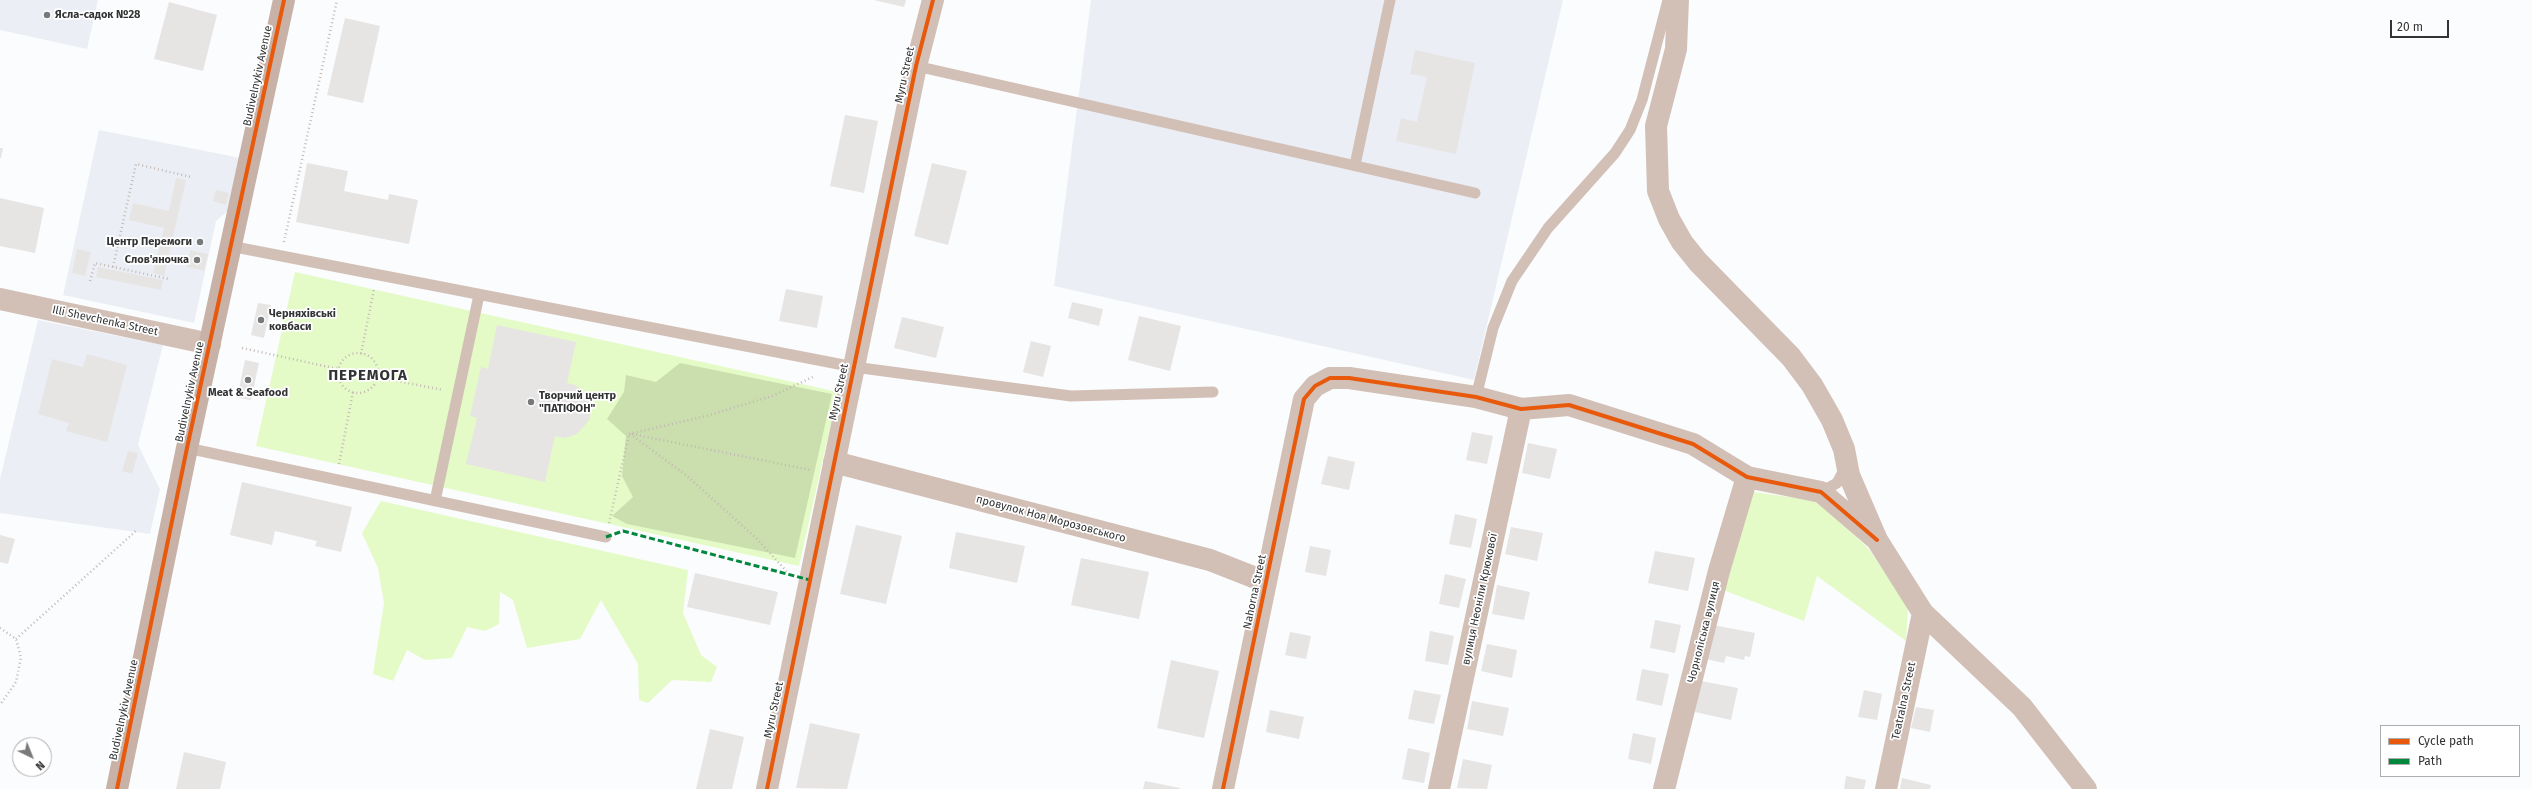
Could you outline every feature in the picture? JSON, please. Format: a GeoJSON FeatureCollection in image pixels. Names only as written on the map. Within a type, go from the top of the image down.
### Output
{"type":"FeatureCollection","features":[{"type":"Feature","properties":{"kind":"street","name":"Budivelnykiv Avenue"},"geometry":{"type":"LineString","coordinates":[[117,789],[187,448],[284,0]]}},
{"type":"Feature","properties":{"kind":"street","name":"Myru Street"},"geometry":{"type":"LineString","coordinates":[[767,789],[833,468],[847,366],[932,0]]}},
{"type":"Feature","properties":{"kind":"street"},"geometry":{"type":"LineString","coordinates":[[1678,0],[1676,49],[1656,126],[1658,191],[1669,218],[1682,242],[1698,262],[1791,357],[1812,385],[1832,420],[1844,449],[1849,475],[1877,540],[1923,612],[2022,707],[2086,789]]}},
{"type":"Feature","properties":{"kind":"street","name":"Illi Shevchenka Street"},"geometry":{"type":"LineString","coordinates":[[0,299],[210,344]]}},
{"type":"Feature","properties":{"kind":"street","name":"Nahorna Street"},"geometry":{"type":"LineString","coordinates":[[1223,789],[1304,399],[1315,386],[1330,378],[1349,378],[1476,397]]}},
{"type":"Feature","properties":{"kind":"street"},"geometry":{"type":"LineString","coordinates":[[1476,397],[1521,409],[1568,405],[1693,444],[1747,477],[1821,492],[1877,540]]}},
{"type":"Feature","properties":{"kind":"street","name":"вулиця Неоніли Крюкової"},"geometry":{"type":"LineString","coordinates":[[1439,789],[1521,409]]}},
{"type":"Feature","properties":{"kind":"street","name":"провулок Ноя Морозовського"},"geometry":{"type":"LineString","coordinates":[[833,468],[1210,560],[1266,582]]}},
{"type":"Feature","properties":{"kind":"street","name":"Чорноліська вулиця"},"geometry":{"type":"LineString","coordinates":[[1664,789],[1719,570],[1747,477]]}},
{"type":"Feature","properties":{"kind":"street","name":"Teatralna Street"},"geometry":{"type":"LineString","coordinates":[[1886,789],[1923,612]]}},
{"type":"Feature","properties":{"kind":"lane"},"geometry":{"type":"LineString","coordinates":[[1355,165],[1390,0]]}},
{"type":"Feature","properties":{"kind":"lane"},"geometry":{"type":"LineString","coordinates":[[1476,397],[1493,328],[1512,281],[1548,228],[1615,153],[1630,130],[1642,100],[1668,0]]}},
{"type":"Feature","properties":{"kind":"lane"},"geometry":{"type":"LineString","coordinates":[[916,66],[1475,193]]}},
{"type":"Feature","properties":{"kind":"lane"},"geometry":{"type":"LineString","coordinates":[[230,246],[847,366],[1071,396],[1212,392]]}},
{"type":"Feature","properties":{"kind":"lane"},"geometry":{"type":"LineString","coordinates":[[435,501],[479,294]]}},
{"type":"Feature","properties":{"kind":"lane"},"geometry":{"type":"LineString","coordinates":[[187,448],[606,537]]}},
{"type":"Feature","properties":{"kind":"lane"},"geometry":{"type":"LineString","coordinates":[[1821,492],[1837,483],[1843,473],[1846,461]]}},
{"type":"Feature","properties":{"kind":"path"},"geometry":{"type":"LineString","coordinates":[[281,257],[337,0]]}},
{"type":"Feature","properties":{"kind":"path"},"geometry":{"type":"LineString","coordinates":[[112,267],[136,164],[191,177]]}},
{"type":"Feature","properties":{"kind":"path"},"geometry":{"type":"LineString","coordinates":[[90,281],[94,263],[169,280]]}},
{"type":"Feature","properties":{"kind":"path"},"geometry":{"type":"LineString","coordinates":[[361,354],[377,275]]}},
{"type":"Feature","properties":{"kind":"path"},"geometry":{"type":"LineString","coordinates":[[242,348],[338,369]]}},
{"type":"Feature","properties":{"kind":"path"},"geometry":{"type":"LineString","coordinates":[[361,354],[374,362],[377,377],[368,390],[353,392],[342,386],[338,378],[338,369],[347,357],[361,354]]}},
{"type":"Feature","properties":{"kind":"path"},"geometry":{"type":"LineString","coordinates":[[629,434],[706,416],[772,396],[847,366]]}},
{"type":"Feature","properties":{"kind":"path"},"geometry":{"type":"LineString","coordinates":[[377,377],[458,394]]}},
{"type":"Feature","properties":{"kind":"path"},"geometry":{"type":"LineString","coordinates":[[335,480],[353,392]]}},
{"type":"Feature","properties":{"kind":"path"},"geometry":{"type":"LineString","coordinates":[[629,434],[833,468]]}},
{"type":"Feature","properties":{"kind":"path"},"geometry":{"type":"LineString","coordinates":[[606,537],[629,434]]}},
{"type":"Feature","properties":{"kind":"path"},"geometry":{"type":"LineString","coordinates":[[629,434],[687,476],[757,539],[791,576]]}},
{"type":"Feature","properties":{"kind":"path"},"geometry":{"type":"LineString","coordinates":[[16,639],[137,530]]}},
{"type":"Feature","properties":{"kind":"path"},"geometry":{"type":"LineString","coordinates":[[0,628],[16,639],[20,644],[20,670],[10,694],[0,705]]}},
{"type":"Feature","properties":{"kind":"shaded area","name":"Ясла-садок №28"},"geometry":{"type":"Polygon","coordinates":[[[0,0],[98,0],[87,49],[0,30],[0,0]]]}},
{"type":"Feature","properties":{"kind":"shaded area"},"geometry":{"type":"Polygon","coordinates":[[[1091,0],[1563,0],[1474,380],[1054,286],[1091,0]]]}},
{"type":"Feature","properties":{"kind":"shaded area"},"geometry":{"type":"Polygon","coordinates":[[[99,130],[241,158],[230,209],[216,221],[194,323],[63,295],[99,130]]]}},
{"type":"Feature","properties":{"kind":"shaded area"},"geometry":{"type":"Polygon","coordinates":[[[38,320],[163,345],[138,445],[160,489],[150,534],[0,513],[0,479],[38,320]]]}},
{"type":"Feature","properties":{"kind":"green space"},"geometry":{"type":"Polygon","coordinates":[[[295,272],[838,392],[799,566],[256,446],[295,272]]]}},
{"type":"Feature","properties":{"kind":"green space"},"geometry":{"type":"Polygon","coordinates":[[[680,363],[832,394],[795,558],[627,524],[612,516],[633,497],[622,476],[626,436],[607,419],[624,392],[626,375],[656,382],[680,363]]]}},
{"type":"Feature","properties":{"kind":"green space"},"geometry":{"type":"Polygon","coordinates":[[[1753,492],[1818,501],[1868,548],[1908,606],[1906,641],[1817,576],[1804,621],[1723,590],[1753,492]]]}},
{"type":"Feature","properties":{"kind":"green space"},"geometry":{"type":"Polygon","coordinates":[[[381,501],[688,570],[683,613],[701,655],[717,667],[711,682],[672,680],[648,703],[639,700],[638,664],[601,600],[580,639],[527,648],[513,600],[500,592],[499,624],[485,631],[467,627],[452,658],[425,660],[407,650],[393,681],[373,674],[384,603],[378,568],[362,533],[381,501]]]}},
{"type":"Feature","properties":{"kind":"building"},"geometry":{"type":"Polygon","coordinates":[[[874,0],[906,0],[904,7],[874,0]]]}},
{"type":"Feature","properties":{"kind":"building"},"geometry":{"type":"Polygon","coordinates":[[[169,2],[217,15],[203,71],[154,59],[169,2]]]}},
{"type":"Feature","properties":{"kind":"building"},"geometry":{"type":"Polygon","coordinates":[[[345,18],[380,26],[363,103],[327,95],[345,18]]]}},
{"type":"Feature","properties":{"kind":"building"},"geometry":{"type":"Polygon","coordinates":[[[1415,50],[1475,63],[1456,154],[1396,141],[1401,118],[1417,122],[1427,77],[1410,74],[1415,50]]]}},
{"type":"Feature","properties":{"kind":"building"},"geometry":{"type":"Polygon","coordinates":[[[845,115],[878,121],[864,193],[830,186],[845,115]]]}},
{"type":"Feature","properties":{"kind":"building"},"geometry":{"type":"Polygon","coordinates":[[[0,148],[3,148],[1,158],[0,158],[0,148]]]}},
{"type":"Feature","properties":{"kind":"building"},"geometry":{"type":"Polygon","coordinates":[[[307,163],[348,171],[344,191],[388,200],[389,194],[418,200],[409,244],[296,222],[307,163]]]}},
{"type":"Feature","properties":{"kind":"building"},"geometry":{"type":"Polygon","coordinates":[[[932,163],[967,171],[948,245],[914,236],[932,163]]]}},
{"type":"Feature","properties":{"kind":"building"},"geometry":{"type":"Polygon","coordinates":[[[176,178],[186,180],[164,276],[153,273],[164,228],[129,220],[133,203],[169,211],[176,178]]]}},
{"type":"Feature","properties":{"kind":"building"},"geometry":{"type":"Polygon","coordinates":[[[216,190],[229,193],[226,205],[213,201],[216,190]]]}},
{"type":"Feature","properties":{"kind":"building"},"geometry":{"type":"Polygon","coordinates":[[[0,198],[44,208],[35,253],[0,246],[0,198]]]}},
{"type":"Feature","properties":{"kind":"building"},"geometry":{"type":"Polygon","coordinates":[[[77,249],[91,252],[85,276],[72,273],[77,249]]]}},
{"type":"Feature","properties":{"kind":"building","name":"Слов'яночка"},"geometry":{"type":"Polygon","coordinates":[[[190,250],[208,254],[204,271],[187,267],[190,250]]]}},
{"type":"Feature","properties":{"kind":"building"},"geometry":{"type":"Polygon","coordinates":[[[98,267],[163,280],[161,290],[96,277],[98,267]]]}},
{"type":"Feature","properties":{"kind":"building"},"geometry":{"type":"Polygon","coordinates":[[[786,289],[823,296],[817,328],[779,321],[786,289]]]}},
{"type":"Feature","properties":{"kind":"building"},"geometry":{"type":"Polygon","coordinates":[[[1072,302],[1103,309],[1099,326],[1068,318],[1072,302]]]}},
{"type":"Feature","properties":{"kind":"building","name":"Черняхівські ковбаси"},"geometry":{"type":"Polygon","coordinates":[[[258,303],[271,305],[264,338],[251,335],[258,303]]]}},
{"type":"Feature","properties":{"kind":"building"},"geometry":{"type":"Polygon","coordinates":[[[1139,316],[1181,326],[1170,371],[1128,360],[1139,316]]]}},
{"type":"Feature","properties":{"kind":"building"},"geometry":{"type":"Polygon","coordinates":[[[902,317],[944,327],[936,358],[894,348],[902,317]]]}},
{"type":"Feature","properties":{"kind":"building","name":"Творчий центр \"ПАТІФОН\""},"geometry":{"type":"Polygon","coordinates":[[[497,325],[576,342],[567,383],[575,385],[585,393],[591,405],[590,419],[577,434],[565,438],[555,436],[545,482],[466,464],[477,418],[470,416],[481,367],[488,369],[497,325]]]}},
{"type":"Feature","properties":{"kind":"building"},"geometry":{"type":"Polygon","coordinates":[[[1031,341],[1051,346],[1043,377],[1023,372],[1031,341]]]}},
{"type":"Feature","properties":{"kind":"building"},"geometry":{"type":"Polygon","coordinates":[[[87,354],[127,365],[107,442],[66,431],[69,423],[38,414],[52,359],[83,367],[87,354]]]}},
{"type":"Feature","properties":{"kind":"building","name":"Meat & Seafood"},"geometry":{"type":"Polygon","coordinates":[[[245,360],[259,363],[251,400],[237,398],[245,360]]]}},
{"type":"Feature","properties":{"kind":"building"},"geometry":{"type":"Polygon","coordinates":[[[1472,432],[1493,436],[1487,464],[1466,460],[1472,432]]]}},
{"type":"Feature","properties":{"kind":"building"},"geometry":{"type":"Polygon","coordinates":[[[1528,443],[1557,449],[1550,479],[1522,473],[1528,443]]]}},
{"type":"Feature","properties":{"kind":"building"},"geometry":{"type":"Polygon","coordinates":[[[128,451],[138,453],[132,474],[122,471],[128,451]]]}},
{"type":"Feature","properties":{"kind":"building"},"geometry":{"type":"Polygon","coordinates":[[[1328,456],[1355,462],[1349,490],[1321,484],[1328,456]]]}},
{"type":"Feature","properties":{"kind":"building"},"geometry":{"type":"Polygon","coordinates":[[[242,482],[352,507],[341,552],[315,546],[317,541],[275,531],[272,545],[230,535],[242,482]]]}},
{"type":"Feature","properties":{"kind":"building"},"geometry":{"type":"Polygon","coordinates":[[[1455,514],[1477,519],[1471,548],[1449,544],[1455,514]]]}},
{"type":"Feature","properties":{"kind":"building"},"geometry":{"type":"Polygon","coordinates":[[[856,525],[902,536],[886,604],[840,594],[856,525]]]}},
{"type":"Feature","properties":{"kind":"building"},"geometry":{"type":"Polygon","coordinates":[[[1511,527],[1543,533],[1537,561],[1505,554],[1511,527]]]}},
{"type":"Feature","properties":{"kind":"building"},"geometry":{"type":"Polygon","coordinates":[[[956,532],[1025,546],[1017,583],[949,568],[956,532]]]}},
{"type":"Feature","properties":{"kind":"building"},"geometry":{"type":"Polygon","coordinates":[[[0,535],[15,539],[8,564],[0,562],[0,535]]]}},
{"type":"Feature","properties":{"kind":"building"},"geometry":{"type":"Polygon","coordinates":[[[1310,546],[1331,550],[1326,576],[1305,572],[1310,546]]]}},
{"type":"Feature","properties":{"kind":"building"},"geometry":{"type":"Polygon","coordinates":[[[1655,551],[1695,558],[1688,591],[1648,583],[1655,551]]]}},
{"type":"Feature","properties":{"kind":"building"},"geometry":{"type":"Polygon","coordinates":[[[1081,558],[1149,572],[1139,619],[1071,605],[1081,558]]]}},
{"type":"Feature","properties":{"kind":"building"},"geometry":{"type":"Polygon","coordinates":[[[695,573],[778,592],[770,625],[687,607],[695,573]]]}},
{"type":"Feature","properties":{"kind":"building"},"geometry":{"type":"Polygon","coordinates":[[[1445,574],[1466,579],[1459,608],[1439,604],[1445,574]]]}},
{"type":"Feature","properties":{"kind":"building"},"geometry":{"type":"Polygon","coordinates":[[[1497,585],[1530,592],[1524,620],[1492,614],[1497,585]]]}},
{"type":"Feature","properties":{"kind":"building"},"geometry":{"type":"Polygon","coordinates":[[[1655,620],[1681,625],[1675,653],[1650,648],[1655,620]]]}},
{"type":"Feature","properties":{"kind":"building"},"geometry":{"type":"Polygon","coordinates":[[[1713,625],[1755,633],[1750,657],[1745,656],[1744,660],[1726,656],[1724,663],[1706,659],[1713,625]]]}},
{"type":"Feature","properties":{"kind":"building"},"geometry":{"type":"Polygon","coordinates":[[[1430,631],[1454,636],[1448,665],[1425,661],[1430,631]]]}},
{"type":"Feature","properties":{"kind":"building"},"geometry":{"type":"Polygon","coordinates":[[[1290,632],[1311,636],[1306,659],[1285,655],[1290,632]]]}},
{"type":"Feature","properties":{"kind":"building"},"geometry":{"type":"Polygon","coordinates":[[[1487,644],[1517,650],[1512,678],[1481,671],[1487,644]]]}},
{"type":"Feature","properties":{"kind":"building"},"geometry":{"type":"Polygon","coordinates":[[[1171,660],[1219,671],[1204,738],[1157,728],[1171,660]]]}},
{"type":"Feature","properties":{"kind":"building"},"geometry":{"type":"Polygon","coordinates":[[[1642,669],[1669,674],[1662,706],[1636,700],[1642,669]]]}},
{"type":"Feature","properties":{"kind":"building"},"geometry":{"type":"Polygon","coordinates":[[[1701,681],[1738,688],[1731,720],[1695,712],[1701,681]]]}},
{"type":"Feature","properties":{"kind":"building"},"geometry":{"type":"Polygon","coordinates":[[[1414,690],[1441,695],[1434,724],[1408,719],[1414,690]]]}},
{"type":"Feature","properties":{"kind":"building"},"geometry":{"type":"Polygon","coordinates":[[[1864,690],[1882,694],[1877,720],[1858,717],[1864,690]]]}},
{"type":"Feature","properties":{"kind":"building"},"geometry":{"type":"Polygon","coordinates":[[[1472,701],[1509,708],[1503,736],[1467,729],[1472,701]]]}},
{"type":"Feature","properties":{"kind":"building"},"geometry":{"type":"Polygon","coordinates":[[[1916,707],[1934,710],[1930,732],[1911,728],[1916,707]]]}},
{"type":"Feature","properties":{"kind":"building"},"geometry":{"type":"Polygon","coordinates":[[[1270,710],[1304,717],[1299,739],[1266,732],[1270,710]]]}},
{"type":"Feature","properties":{"kind":"building"},"geometry":{"type":"Polygon","coordinates":[[[810,723],[860,734],[847,789],[796,788],[810,723]]]}},
{"type":"Feature","properties":{"kind":"building"},"geometry":{"type":"Polygon","coordinates":[[[710,729],[744,737],[732,789],[696,789],[710,729]]]}},
{"type":"Feature","properties":{"kind":"building"},"geometry":{"type":"Polygon","coordinates":[[[1633,733],[1656,738],[1651,764],[1628,759],[1633,733]]]}},
{"type":"Feature","properties":{"kind":"building"},"geometry":{"type":"Polygon","coordinates":[[[1408,748],[1430,753],[1424,783],[1402,779],[1408,748]]]}},
{"type":"Feature","properties":{"kind":"building"},"geometry":{"type":"Polygon","coordinates":[[[184,752],[226,762],[220,789],[176,789],[184,752]]]}},
{"type":"Feature","properties":{"kind":"building"},"geometry":{"type":"Polygon","coordinates":[[[1463,759],[1492,765],[1487,789],[1457,788],[1463,759]]]}},
{"type":"Feature","properties":{"kind":"building"},"geometry":{"type":"Polygon","coordinates":[[[1846,776],[1866,780],[1864,789],[1844,789],[1846,776]]]}},
{"type":"Feature","properties":{"kind":"building"},"geometry":{"type":"Polygon","coordinates":[[[1902,778],[1931,785],[1930,789],[1900,789],[1902,778]]]}},
{"type":"Feature","properties":{"kind":"building"},"geometry":{"type":"Polygon","coordinates":[[[1145,781],[1180,788],[1180,789],[1143,789],[1145,781]]]}},
{"type":"Feature","properties":{"kind":"marked path"},"geometry":{"type":"LineString","coordinates":[[606,537],[623,531],[810,580]]}},
{"type":"Feature","properties":{"kind":"cycle path"},"geometry":{"type":"LineString","coordinates":[[117,789],[187,448],[284,0]]}},
{"type":"Feature","properties":{"kind":"cycle path"},"geometry":{"type":"LineString","coordinates":[[767,789],[916,66],[933,0]]}},
{"type":"Feature","properties":{"kind":"cycle path"},"geometry":{"type":"LineString","coordinates":[[1223,789],[1304,399],[1315,386],[1330,378],[1349,378],[1476,397],[1521,409],[1569,405],[1693,444],[1747,477],[1821,492],[1877,540]]}},
{"type":"Feature","properties":{"kind":"place","name":"Ясла-садок №28"},"geometry":{"type":"Point","coordinates":[47,15]}},
{"type":"Feature","properties":{"kind":"place","name":"Центр Перемоги"},"geometry":{"type":"Point","coordinates":[200,242]}},
{"type":"Feature","properties":{"kind":"place","name":"Слов'яночка"},"geometry":{"type":"Point","coordinates":[197,260]}},
{"type":"Feature","properties":{"kind":"place","name":"Черняхівські ковбаси"},"geometry":{"type":"Point","coordinates":[261,320]}},
{"type":"Feature","properties":{"kind":"place","name":"Meat & Seafood"},"geometry":{"type":"Point","coordinates":[248,380]}},
{"type":"Feature","properties":{"kind":"place","name":"Творчий центр \"ПАТІФОН\""},"geometry":{"type":"Point","coordinates":[531,402]}},
{"type":"Feature","properties":{"kind":"district","name":"ПЕРЕМОГА"},"geometry":{"type":"Point","coordinates":[368,376]}}]}
